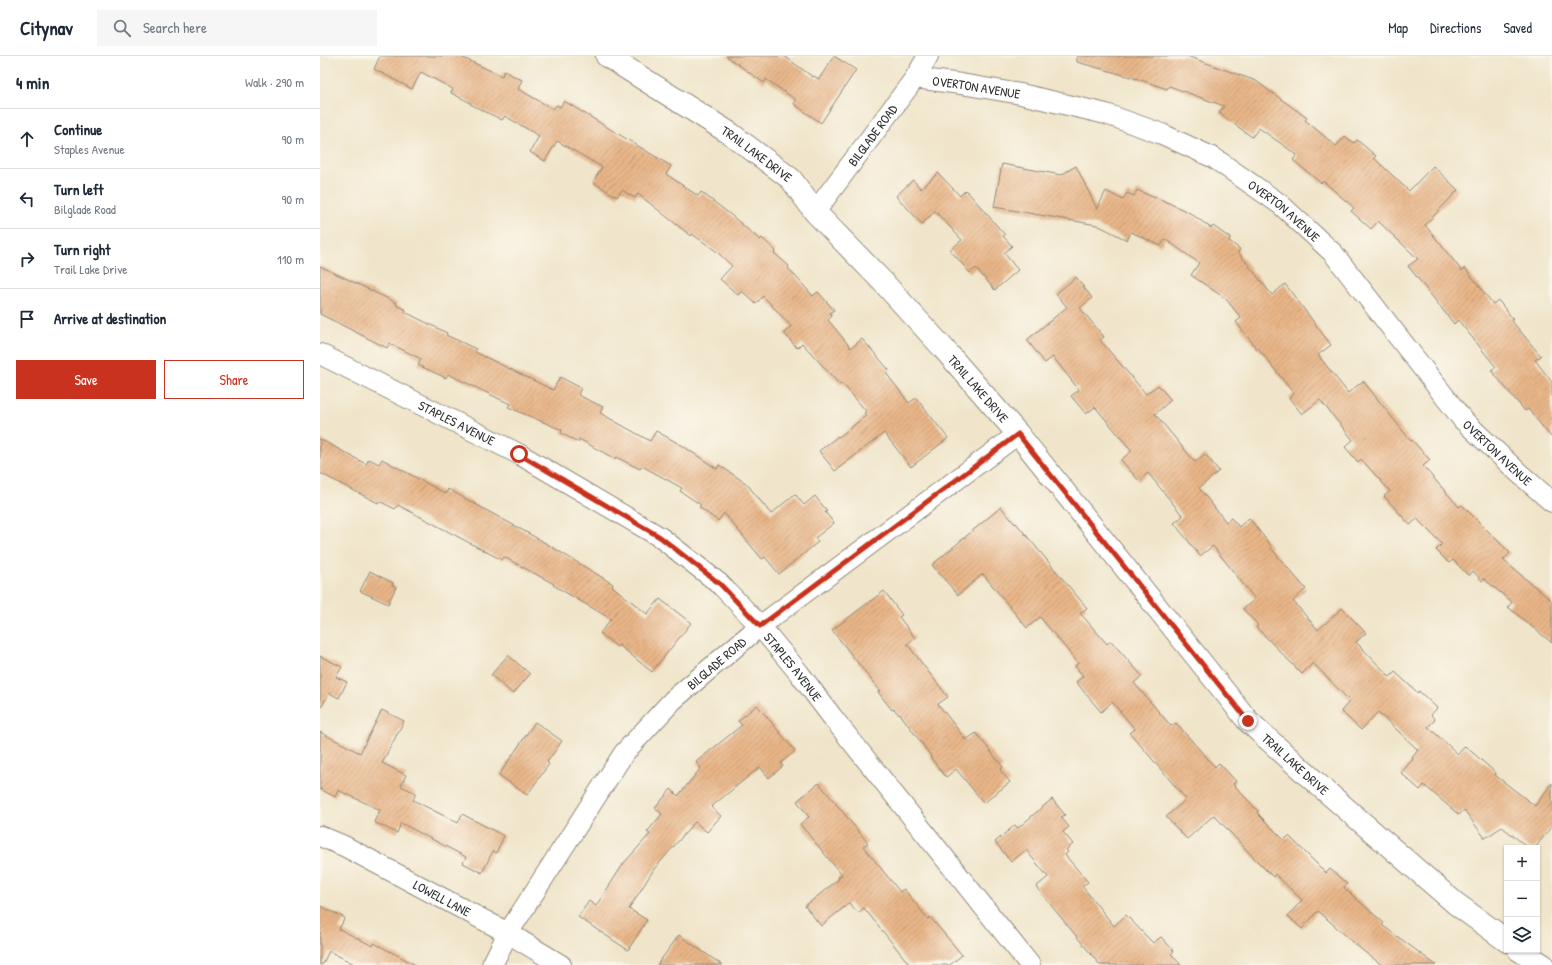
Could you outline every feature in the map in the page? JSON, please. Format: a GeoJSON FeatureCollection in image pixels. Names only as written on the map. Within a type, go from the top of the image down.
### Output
{"type":"FeatureCollection","features":[{"type":"Feature","properties":{"kind":"street","name":"TRAIL LAKE DRIVE"},"geometry":{"type":"LineString","coordinates":[[607,56],[731,134],[791,179],[815,212],[883,282],[1018,434],[1248,721],[1312,780],[1455,903],[1504,939]]}},
{"type":"Feature","properties":{"kind":"street","name":"BILGLADE ROAD"},"geometry":{"type":"LineString","coordinates":[[815,212],[915,78],[928,56]]}},
{"type":"Feature","properties":{"kind":"street","name":"OVERTON AVENUE"},"geometry":{"type":"LineString","coordinates":[[915,78],[1021,94],[1106,114],[1162,134],[1214,158],[1280,204],[1333,253],[1463,420],[1552,502]]}},
{"type":"Feature","properties":{"kind":"street","name":"STAPLES AVENUE"},"geometry":{"type":"LineString","coordinates":[[320,354],[519,454],[660,537],[720,584],[760,626],[799,673],[833,718],[1030,965]]}},
{"type":"Feature","properties":{"kind":"street","name":"BILGLADE ROAD"},"geometry":{"type":"LineString","coordinates":[[492,965],[508,934],[624,753],[673,700],[760,626],[1018,434]]}},
{"type":"Feature","properties":{"kind":"street","name":"LOWELL LANE"},"geometry":{"type":"LineString","coordinates":[[320,836],[344,846],[508,934],[561,965]]}},
{"type":"Feature","properties":{"kind":"street"},"geometry":{"type":"LineString","coordinates":[[1525,953],[1543,965]]}},
{"type":"Feature","properties":{"kind":"building"},"geometry":{"type":"Polygon","coordinates":[[[380,56],[461,56],[502,76],[504,71],[522,80],[518,89],[553,109],[556,105],[560,107],[564,101],[671,166],[666,174],[698,196],[701,192],[760,240],[762,238],[776,251],[774,253],[789,266],[788,268],[813,296],[818,292],[834,310],[830,313],[832,316],[828,320],[851,348],[862,339],[889,370],[886,373],[909,403],[916,398],[948,438],[911,467],[884,433],[835,471],[819,451],[867,415],[864,413],[866,411],[842,383],[840,385],[802,343],[797,348],[784,333],[791,326],[763,296],[756,304],[742,291],[738,295],[720,279],[732,266],[716,251],[692,234],[691,236],[638,194],[635,198],[622,190],[617,197],[593,182],[602,167],[557,141],[545,161],[530,152],[539,136],[505,116],[502,120],[470,104],[471,103],[451,93],[453,89],[421,72],[412,89],[374,69],[380,56]]]}},
{"type":"Feature","properties":{"kind":"building"},"geometry":{"type":"Polygon","coordinates":[[[726,56],[784,56],[813,77],[814,76],[819,79],[834,56],[856,70],[821,123],[794,104],[796,100],[766,79],[764,83],[726,56]]]}},
{"type":"Feature","properties":{"kind":"building"},"geometry":{"type":"Polygon","coordinates":[[[1077,56],[1187,56],[1256,81],[1307,118],[1305,120],[1336,146],[1345,136],[1354,143],[1357,140],[1376,156],[1374,158],[1409,191],[1433,166],[1458,190],[1425,225],[1462,271],[1465,268],[1493,304],[1498,300],[1513,319],[1511,320],[1541,356],[1535,360],[1552,382],[1552,438],[1528,409],[1525,411],[1491,370],[1496,367],[1458,320],[1454,324],[1408,266],[1418,259],[1378,221],[1371,229],[1351,211],[1354,208],[1323,181],[1321,183],[1293,160],[1297,155],[1259,128],[1252,137],[1219,113],[1224,106],[1169,86],[1167,89],[1138,79],[1077,62],[1077,56]]]}},
{"type":"Feature","properties":{"kind":"building"},"geometry":{"type":"Polygon","coordinates":[[[1002,164],[1061,175],[1076,166],[1097,209],[1106,191],[1123,200],[1127,193],[1134,196],[1137,190],[1155,198],[1156,197],[1190,213],[1211,228],[1213,226],[1230,238],[1229,241],[1240,249],[1238,252],[1272,295],[1285,284],[1331,345],[1318,355],[1348,393],[1363,381],[1411,441],[1412,440],[1430,460],[1423,466],[1459,507],[1462,505],[1510,553],[1503,560],[1552,601],[1552,643],[1508,607],[1512,602],[1484,579],[1482,581],[1473,571],[1469,576],[1453,560],[1449,563],[1436,550],[1442,544],[1417,519],[1410,525],[1384,496],[1390,491],[1361,459],[1358,462],[1345,447],[1353,440],[1320,400],[1302,414],[1289,398],[1294,394],[1236,322],[1241,318],[1226,299],[1191,275],[1199,263],[1165,239],[1161,246],[1131,232],[1127,240],[1097,225],[994,207],[1002,164]]]}},
{"type":"Feature","properties":{"kind":"building"},"geometry":{"type":"Polygon","coordinates":[[[938,173],[960,196],[966,190],[1005,235],[1003,236],[1012,246],[1004,253],[1018,270],[995,290],[976,268],[970,273],[950,250],[962,240],[935,211],[922,224],[896,196],[913,180],[921,189],[938,173]]]}},
{"type":"Feature","properties":{"kind":"building"},"geometry":{"type":"Polygon","coordinates":[[[320,266],[397,303],[396,305],[406,310],[405,312],[447,333],[446,335],[476,349],[475,352],[553,390],[560,377],[581,388],[578,395],[603,407],[600,413],[650,441],[656,431],[683,446],[717,469],[719,465],[747,484],[771,514],[795,494],[804,505],[815,496],[834,523],[815,538],[818,542],[779,574],[765,557],[762,559],[724,513],[718,521],[699,507],[701,505],[680,491],[682,488],[642,466],[640,469],[616,457],[615,459],[579,439],[578,442],[561,433],[562,430],[508,407],[510,404],[448,374],[446,378],[418,365],[421,359],[389,343],[387,348],[320,314],[320,266]]]}},
{"type":"Feature","properties":{"kind":"building"},"geometry":{"type":"Polygon","coordinates":[[[1076,277],[1092,298],[1080,308],[1104,337],[1100,340],[1146,394],[1158,385],[1171,400],[1155,414],[1195,462],[1205,454],[1219,471],[1199,488],[1226,522],[1231,518],[1239,527],[1249,518],[1271,546],[1270,547],[1306,589],[1293,601],[1318,630],[1342,608],[1366,633],[1356,642],[1390,677],[1395,672],[1437,708],[1431,715],[1435,720],[1428,727],[1458,754],[1465,746],[1496,773],[1495,775],[1535,806],[1552,783],[1552,826],[1537,845],[1525,845],[1502,827],[1485,838],[1464,810],[1459,815],[1424,785],[1420,790],[1401,773],[1413,759],[1412,758],[1418,750],[1378,712],[1361,730],[1341,711],[1350,701],[1313,663],[1302,674],[1256,627],[1258,625],[1243,609],[1255,599],[1213,546],[1200,556],[1174,523],[1183,516],[1148,473],[1139,481],[1121,460],[1132,451],[1095,407],[1086,414],[1071,396],[1079,390],[1053,357],[1045,363],[1027,340],[1067,307],[1056,294],[1076,277]]]}},
{"type":"Feature","properties":{"kind":"building"},"geometry":{"type":"Polygon","coordinates":[[[320,439],[366,464],[369,459],[379,464],[382,459],[446,494],[448,489],[542,541],[613,584],[612,586],[647,614],[660,599],[691,623],[652,672],[619,645],[617,647],[600,633],[611,619],[553,585],[554,584],[504,557],[502,560],[398,505],[395,509],[379,501],[378,503],[320,473],[320,439]]]}},
{"type":"Feature","properties":{"kind":"building"},"geometry":{"type":"Polygon","coordinates":[[[1001,507],[1087,608],[1080,613],[1107,644],[1111,641],[1142,676],[1134,683],[1171,726],[1176,723],[1215,767],[1219,763],[1236,781],[1233,784],[1258,811],[1257,813],[1284,840],[1289,836],[1326,873],[1330,869],[1347,884],[1344,888],[1384,923],[1382,925],[1436,965],[1382,965],[1362,950],[1318,911],[1302,929],[1288,916],[1302,900],[1275,874],[1273,877],[1214,815],[1187,839],[1166,817],[1186,799],[1130,733],[1135,729],[1112,702],[1101,712],[1076,682],[1083,676],[1075,666],[1078,663],[1040,617],[1027,628],[983,574],[958,595],[932,565],[1001,507]]]}},
{"type":"Feature","properties":{"kind":"building"},"geometry":{"type":"Polygon","coordinates":[[[370,571],[393,583],[392,585],[396,587],[388,604],[360,591],[370,571]]]}},
{"type":"Feature","properties":{"kind":"building"},"geometry":{"type":"Polygon","coordinates":[[[884,591],[902,615],[899,617],[915,638],[907,644],[948,697],[938,704],[966,740],[976,733],[1003,767],[1000,770],[1010,782],[984,803],[956,769],[946,777],[900,714],[899,715],[894,709],[892,710],[878,692],[880,691],[832,630],[884,591]]]}},
{"type":"Feature","properties":{"kind":"building"},"geometry":{"type":"Polygon","coordinates":[[[508,655],[530,674],[513,694],[491,675],[508,655]]]}},
{"type":"Feature","properties":{"kind":"building"},"geometry":{"type":"Polygon","coordinates":[[[320,656],[342,667],[336,677],[347,682],[339,698],[329,693],[320,710],[320,656]]]}},
{"type":"Feature","properties":{"kind":"building"},"geometry":{"type":"Polygon","coordinates":[[[757,705],[795,751],[781,763],[783,766],[769,778],[760,767],[711,807],[721,816],[707,832],[695,822],[654,869],[629,909],[647,920],[628,950],[578,917],[589,901],[596,906],[624,863],[650,834],[647,832],[662,814],[655,808],[671,789],[678,796],[701,768],[696,762],[742,725],[738,721],[757,705]]]}},
{"type":"Feature","properties":{"kind":"building"},"geometry":{"type":"Polygon","coordinates":[[[382,710],[404,721],[382,763],[406,775],[401,786],[416,793],[413,800],[458,823],[462,814],[504,836],[496,853],[493,851],[482,873],[463,863],[466,857],[401,823],[397,833],[374,822],[380,810],[338,790],[335,797],[320,789],[320,732],[360,753],[382,710]]]}},
{"type":"Feature","properties":{"kind":"building"},"geometry":{"type":"Polygon","coordinates":[[[535,722],[562,741],[547,762],[549,764],[527,795],[499,775],[535,722]]]}},
{"type":"Feature","properties":{"kind":"building"},"geometry":{"type":"Polygon","coordinates":[[[819,783],[868,843],[863,846],[900,892],[904,889],[928,919],[930,917],[962,955],[950,965],[910,965],[864,908],[858,913],[849,903],[821,926],[805,906],[842,875],[800,824],[809,817],[797,801],[819,783]]]}},
{"type":"Feature","properties":{"kind":"building"},"geometry":{"type":"Polygon","coordinates":[[[1052,799],[1065,815],[1061,817],[1069,827],[1063,832],[1073,844],[1066,850],[1068,852],[1065,855],[1088,882],[1082,886],[1114,926],[1126,915],[1153,943],[1161,937],[1174,951],[1171,954],[1181,965],[1100,965],[1036,887],[1048,877],[1026,850],[1011,862],[995,842],[1015,825],[1018,828],[1052,799]]]}},
{"type":"Feature","properties":{"kind":"building"},"geometry":{"type":"Polygon","coordinates":[[[320,906],[345,918],[339,929],[373,946],[374,943],[416,965],[356,965],[329,951],[322,965],[320,965],[320,906]]]}},
{"type":"Feature","properties":{"kind":"building"},"geometry":{"type":"Polygon","coordinates":[[[679,935],[722,965],[657,965],[679,935]]]}},
{"type":"Feature","properties":{"kind":"route"},"geometry":{"type":"LineString","coordinates":[[519,454],[660,537],[720,584],[760,626],[1018,434],[1248,721]]}}]}
